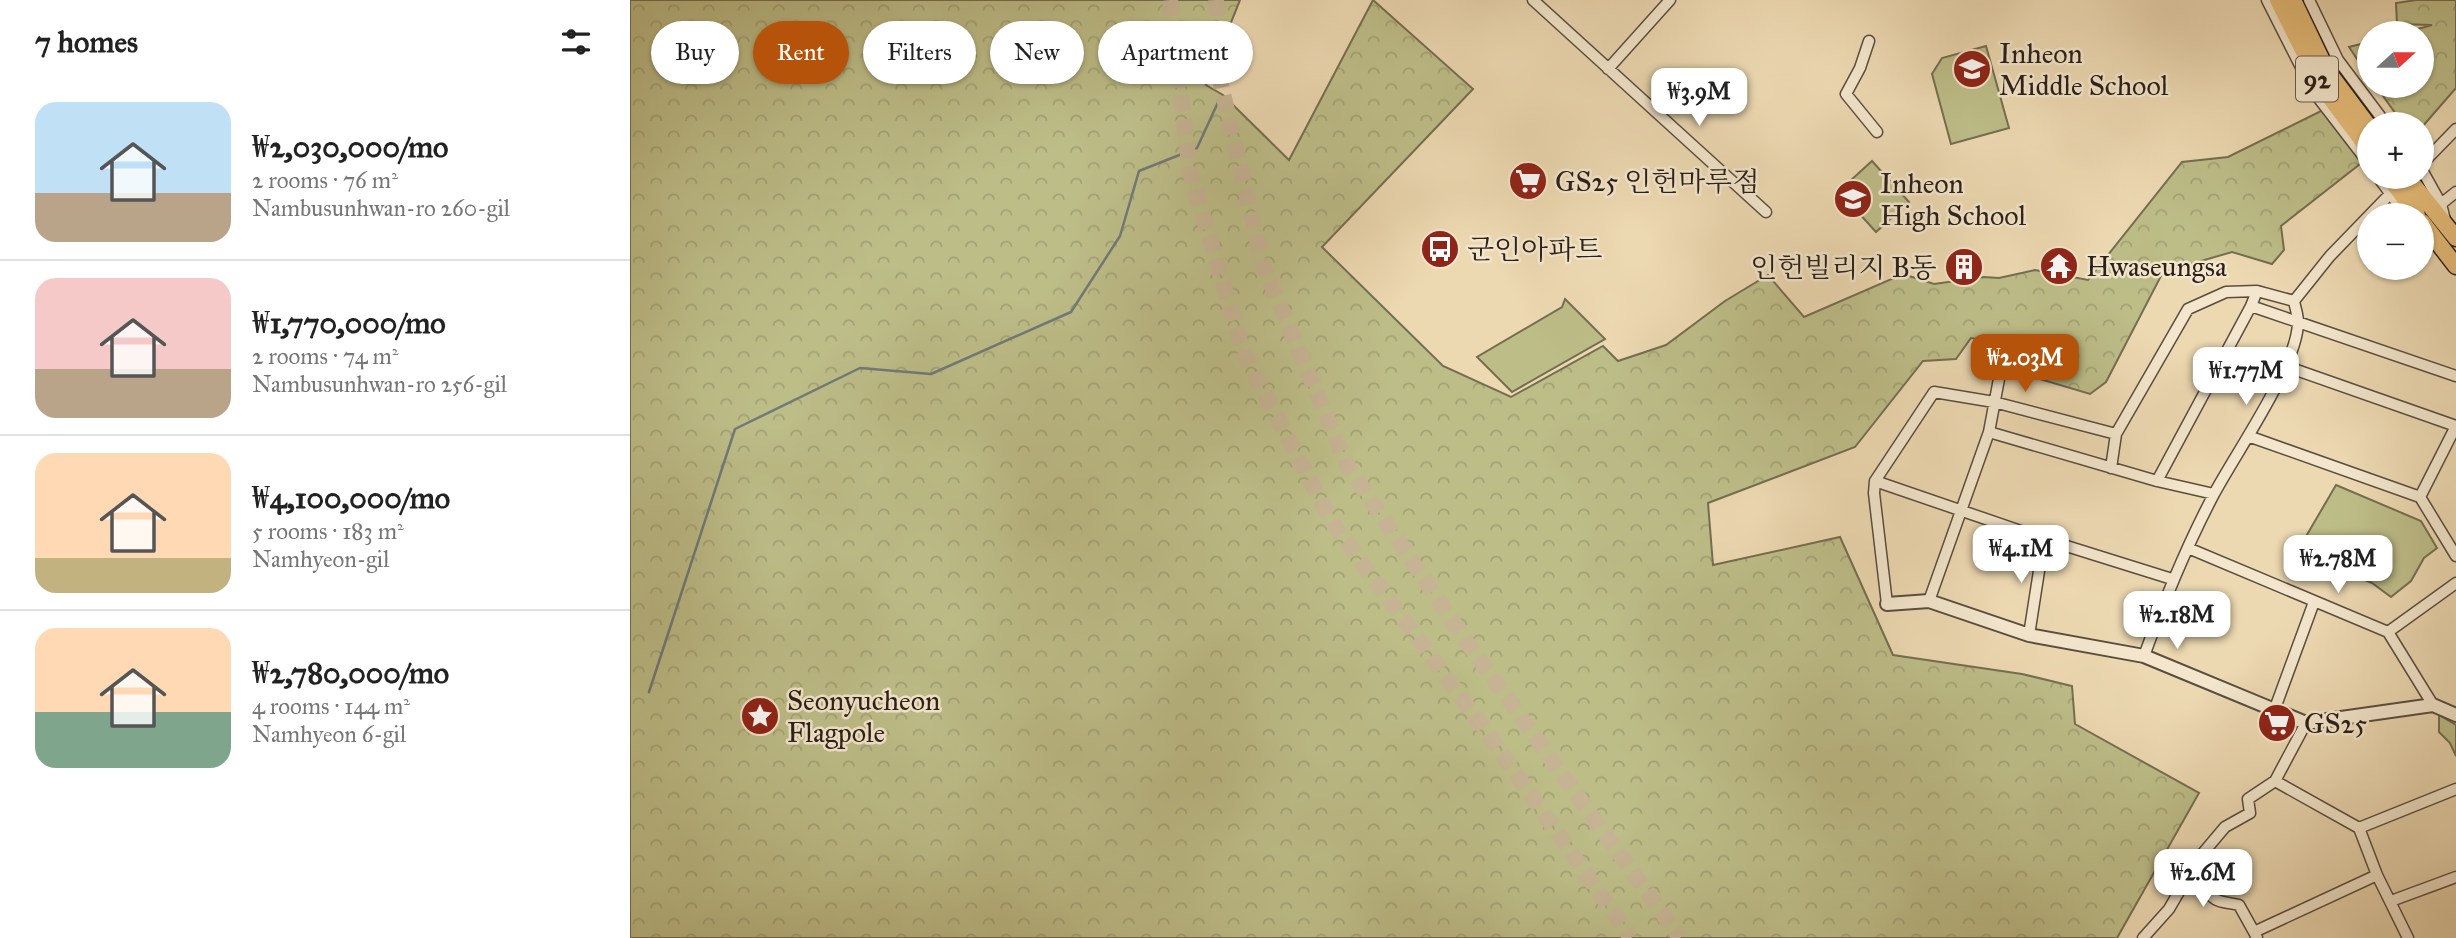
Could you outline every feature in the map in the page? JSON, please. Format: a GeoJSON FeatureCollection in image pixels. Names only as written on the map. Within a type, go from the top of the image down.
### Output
{"type":"FeatureCollection","features":[{"type":"Feature","properties":{"kind":"main road","name":"92"},"geometry":{"type":"LineString","coordinates":[[2278,0],[2320,84],[2357,134]]}},
{"type":"Feature","properties":{"kind":"main road","name":"92"},"geometry":{"type":"LineString","coordinates":[[2292,0],[2326,69],[2358,112]]}},
{"type":"Feature","properties":{"kind":"main road"},"geometry":{"type":"LineString","coordinates":[[2417,189],[2451,232]]}},
{"type":"Feature","properties":{"kind":"main road"},"geometry":{"type":"LineString","coordinates":[[2434,243],[2456,266]]}},
{"type":"Feature","properties":{"kind":"street"},"geometry":{"type":"LineString","coordinates":[[1533,0],[1766,212]]}},
{"type":"Feature","properties":{"kind":"street"},"geometry":{"type":"LineString","coordinates":[[1608,69],[1670,0]]}},
{"type":"Feature","properties":{"kind":"street"},"geometry":{"type":"LineString","coordinates":[[2267,0],[2313,91],[2357,148]]}},
{"type":"Feature","properties":{"kind":"street"},"geometry":{"type":"LineString","coordinates":[[2309,0],[2338,60],[2377,112]]}},
{"type":"Feature","properties":{"kind":"street"},"geometry":{"type":"LineString","coordinates":[[1869,41],[1860,68],[1846,94],[1877,132]]}},
{"type":"Feature","properties":{"kind":"street"},"geometry":{"type":"LineString","coordinates":[[2434,152],[2456,129]]}},
{"type":"Feature","properties":{"kind":"street"},"geometry":{"type":"LineString","coordinates":[[2386,189],[2397,203]]}},
{"type":"Feature","properties":{"kind":"street"},"geometry":{"type":"LineString","coordinates":[[2433,189],[2451,232]]}},
{"type":"Feature","properties":{"kind":"street"},"geometry":{"type":"LineString","coordinates":[[2441,204],[2456,192]]}},
{"type":"Feature","properties":{"kind":"street"},"geometry":{"type":"LineString","coordinates":[[2294,301],[2390,194]]}},
{"type":"Feature","properties":{"kind":"street"},"geometry":{"type":"LineString","coordinates":[[2111,468],[2116,434],[2188,309],[2226,292],[2257,291],[2294,301]]}},
{"type":"Feature","properties":{"kind":"street"},"geometry":{"type":"LineString","coordinates":[[2157,481],[2257,291]]}},
{"type":"Feature","properties":{"kind":"street"},"geometry":{"type":"LineString","coordinates":[[2144,656],[2172,579],[2214,494],[2284,366],[2296,334],[2298,320],[2294,301]]}},
{"type":"Feature","properties":{"kind":"street"},"geometry":{"type":"LineString","coordinates":[[2251,306],[2456,376]]}},
{"type":"Feature","properties":{"kind":"street"},"geometry":{"type":"LineString","coordinates":[[1929,601],[1989,432],[2005,347]]}},
{"type":"Feature","properties":{"kind":"street"},"geometry":{"type":"LineString","coordinates":[[2284,366],[2456,426],[2420,497]]}},
{"type":"Feature","properties":{"kind":"street"},"geometry":{"type":"LineString","coordinates":[[2116,434],[1994,402],[1934,392],[1875,481],[1887,604],[1929,601],[2029,635],[2144,656],[2306,723],[2433,705],[2456,715]]}},
{"type":"Feature","properties":{"kind":"street"},"geometry":{"type":"LineString","coordinates":[[1989,432],[2157,481],[2214,494]]}},
{"type":"Feature","properties":{"kind":"street"},"geometry":{"type":"LineString","coordinates":[[2248,436],[2420,497],[2456,556]]}},
{"type":"Feature","properties":{"kind":"street"},"geometry":{"type":"LineString","coordinates":[[1875,481],[2044,539],[2172,579]]}},
{"type":"Feature","properties":{"kind":"street"},"geometry":{"type":"LineString","coordinates":[[2029,635],[2044,539]]}},
{"type":"Feature","properties":{"kind":"street"},"geometry":{"type":"LineString","coordinates":[[2188,548],[2388,632],[2433,705]]}},
{"type":"Feature","properties":{"kind":"street"},"geometry":{"type":"LineString","coordinates":[[2388,632],[2456,583]]}},
{"type":"Feature","properties":{"kind":"street"},"geometry":{"type":"LineString","coordinates":[[2274,711],[2314,602]]}},
{"type":"Feature","properties":{"kind":"street"},"geometry":{"type":"LineString","coordinates":[[2143,938],[2169,909],[2205,851],[2225,827],[2250,813],[2248,799],[2275,781],[2306,723]]}},
{"type":"Feature","properties":{"kind":"street"},"geometry":{"type":"LineString","coordinates":[[2275,781],[2359,828],[2377,875],[2408,938]]}},
{"type":"Feature","properties":{"kind":"street"},"geometry":{"type":"LineString","coordinates":[[2359,828],[2456,789]]}},
{"type":"Feature","properties":{"kind":"street"},"geometry":{"type":"LineString","coordinates":[[2202,860],[2204,882],[2209,893],[2215,899],[2239,905],[2255,935],[2377,875]]}},
{"type":"Feature","properties":{"kind":"street"},"geometry":{"type":"LineString","coordinates":[[2391,901],[2456,877]]}},
{"type":"Feature","properties":{"kind":"green space"},"geometry":{"type":"Polygon","coordinates":[[[630,0],[1240,0],[1232,21],[1098,21],[1098,84],[1206,84],[1223,95],[1289,160],[1373,0],[1473,89],[1322,247],[1443,366],[1511,397],[1603,346],[1618,361],[1666,345],[1725,301],[1768,275],[1804,317],[1903,274],[1934,284],[1984,277],[1999,278],[2035,270],[2088,280],[2182,162],[2228,157],[2337,103],[2357,137],[2357,166],[2281,226],[2284,250],[2272,264],[2232,252],[2163,272],[2106,382],[2090,394],[2033,377],[2038,357],[2008,344],[1971,338],[1956,359],[1923,361],[1855,447],[1708,503],[1713,565],[1840,537],[1893,655],[2022,674],[2072,686],[2075,724],[2199,793],[2117,938],[630,938],[630,0]]]}},
{"type":"Feature","properties":{"kind":"green space"},"geometry":{"type":"Polygon","coordinates":[[[2456,0],[2456,88],[2434,113],[2394,112],[2385,98],[2434,98],[2434,21],[2397,21],[2396,3],[2456,0]]]}},
{"type":"Feature","properties":{"kind":"green space"},"geometry":{"type":"Polygon","coordinates":[[[2357,45],[2357,59],[2349,47],[2357,45]]]}},
{"type":"Feature","properties":{"kind":"green space"},"geometry":{"type":"Polygon","coordinates":[[[1986,46],[2009,128],[1951,144],[1932,74],[1942,58],[1986,46]]]}},
{"type":"Feature","properties":{"kind":"green space"},"geometry":{"type":"Polygon","coordinates":[[[1872,161],[1909,202],[1876,232],[1839,191],[1872,161]]]}},
{"type":"Feature","properties":{"kind":"green space"},"geometry":{"type":"Polygon","coordinates":[[[1565,299],[1605,339],[1512,392],[1477,357],[1562,307],[1565,299]]]}},
{"type":"Feature","properties":{"kind":"green space"},"geometry":{"type":"Polygon","coordinates":[[[2336,485],[2421,521],[2437,548],[2424,558],[2411,581],[2391,597],[2372,583],[2309,557],[2305,564],[2294,557],[2336,485]]]}},
{"type":"Feature","properties":{"kind":"green space"},"geometry":{"type":"Polygon","coordinates":[[[2439,715],[2456,725],[2456,756],[2450,743],[2439,732],[2439,715]]]}},
{"type":"Feature","properties":{"kind":"waterway"},"geometry":{"type":"LineString","coordinates":[[649,692],[735,429],[860,368],[931,374],[1071,312],[1120,236],[1139,171],[1197,148],[1220,98]]}},
{"type":"Feature","properties":{"kind":"tunnel"},"geometry":{"type":"LineString","coordinates":[[1170,0],[1190,172],[1244,354],[1332,522],[1488,734],[1631,938]]}},
{"type":"Feature","properties":{"kind":"tunnel"},"geometry":{"type":"LineString","coordinates":[[1216,0],[1221,85],[1263,265],[1347,465],[1466,641],[1680,938]]}},
{"type":"Feature","properties":{"kind":"place","name":"Inheon Middle School"},"geometry":{"type":"Point","coordinates":[1972,69]}},
{"type":"Feature","properties":{"kind":"place","name":"GS25 인헌마루점"},"geometry":{"type":"Point","coordinates":[1528,181]}},
{"type":"Feature","properties":{"kind":"place","name":"Inheon High School"},"geometry":{"type":"Point","coordinates":[1853,199]}},
{"type":"Feature","properties":{"kind":"place","name":"군인아파트"},"geometry":{"type":"Point","coordinates":[1440,249]}},
{"type":"Feature","properties":{"kind":"place","name":"Hwaseungsa"},"geometry":{"type":"Point","coordinates":[2059,266]}},
{"type":"Feature","properties":{"kind":"place","name":"인헌빌리지 B동"},"geometry":{"type":"Point","coordinates":[1964,267]}},
{"type":"Feature","properties":{"kind":"place","name":"Seonyucheon Flagpole"},"geometry":{"type":"Point","coordinates":[760,716]}},
{"type":"Feature","properties":{"kind":"place","name":"GS25"},"geometry":{"type":"Point","coordinates":[2277,723]}}]}
